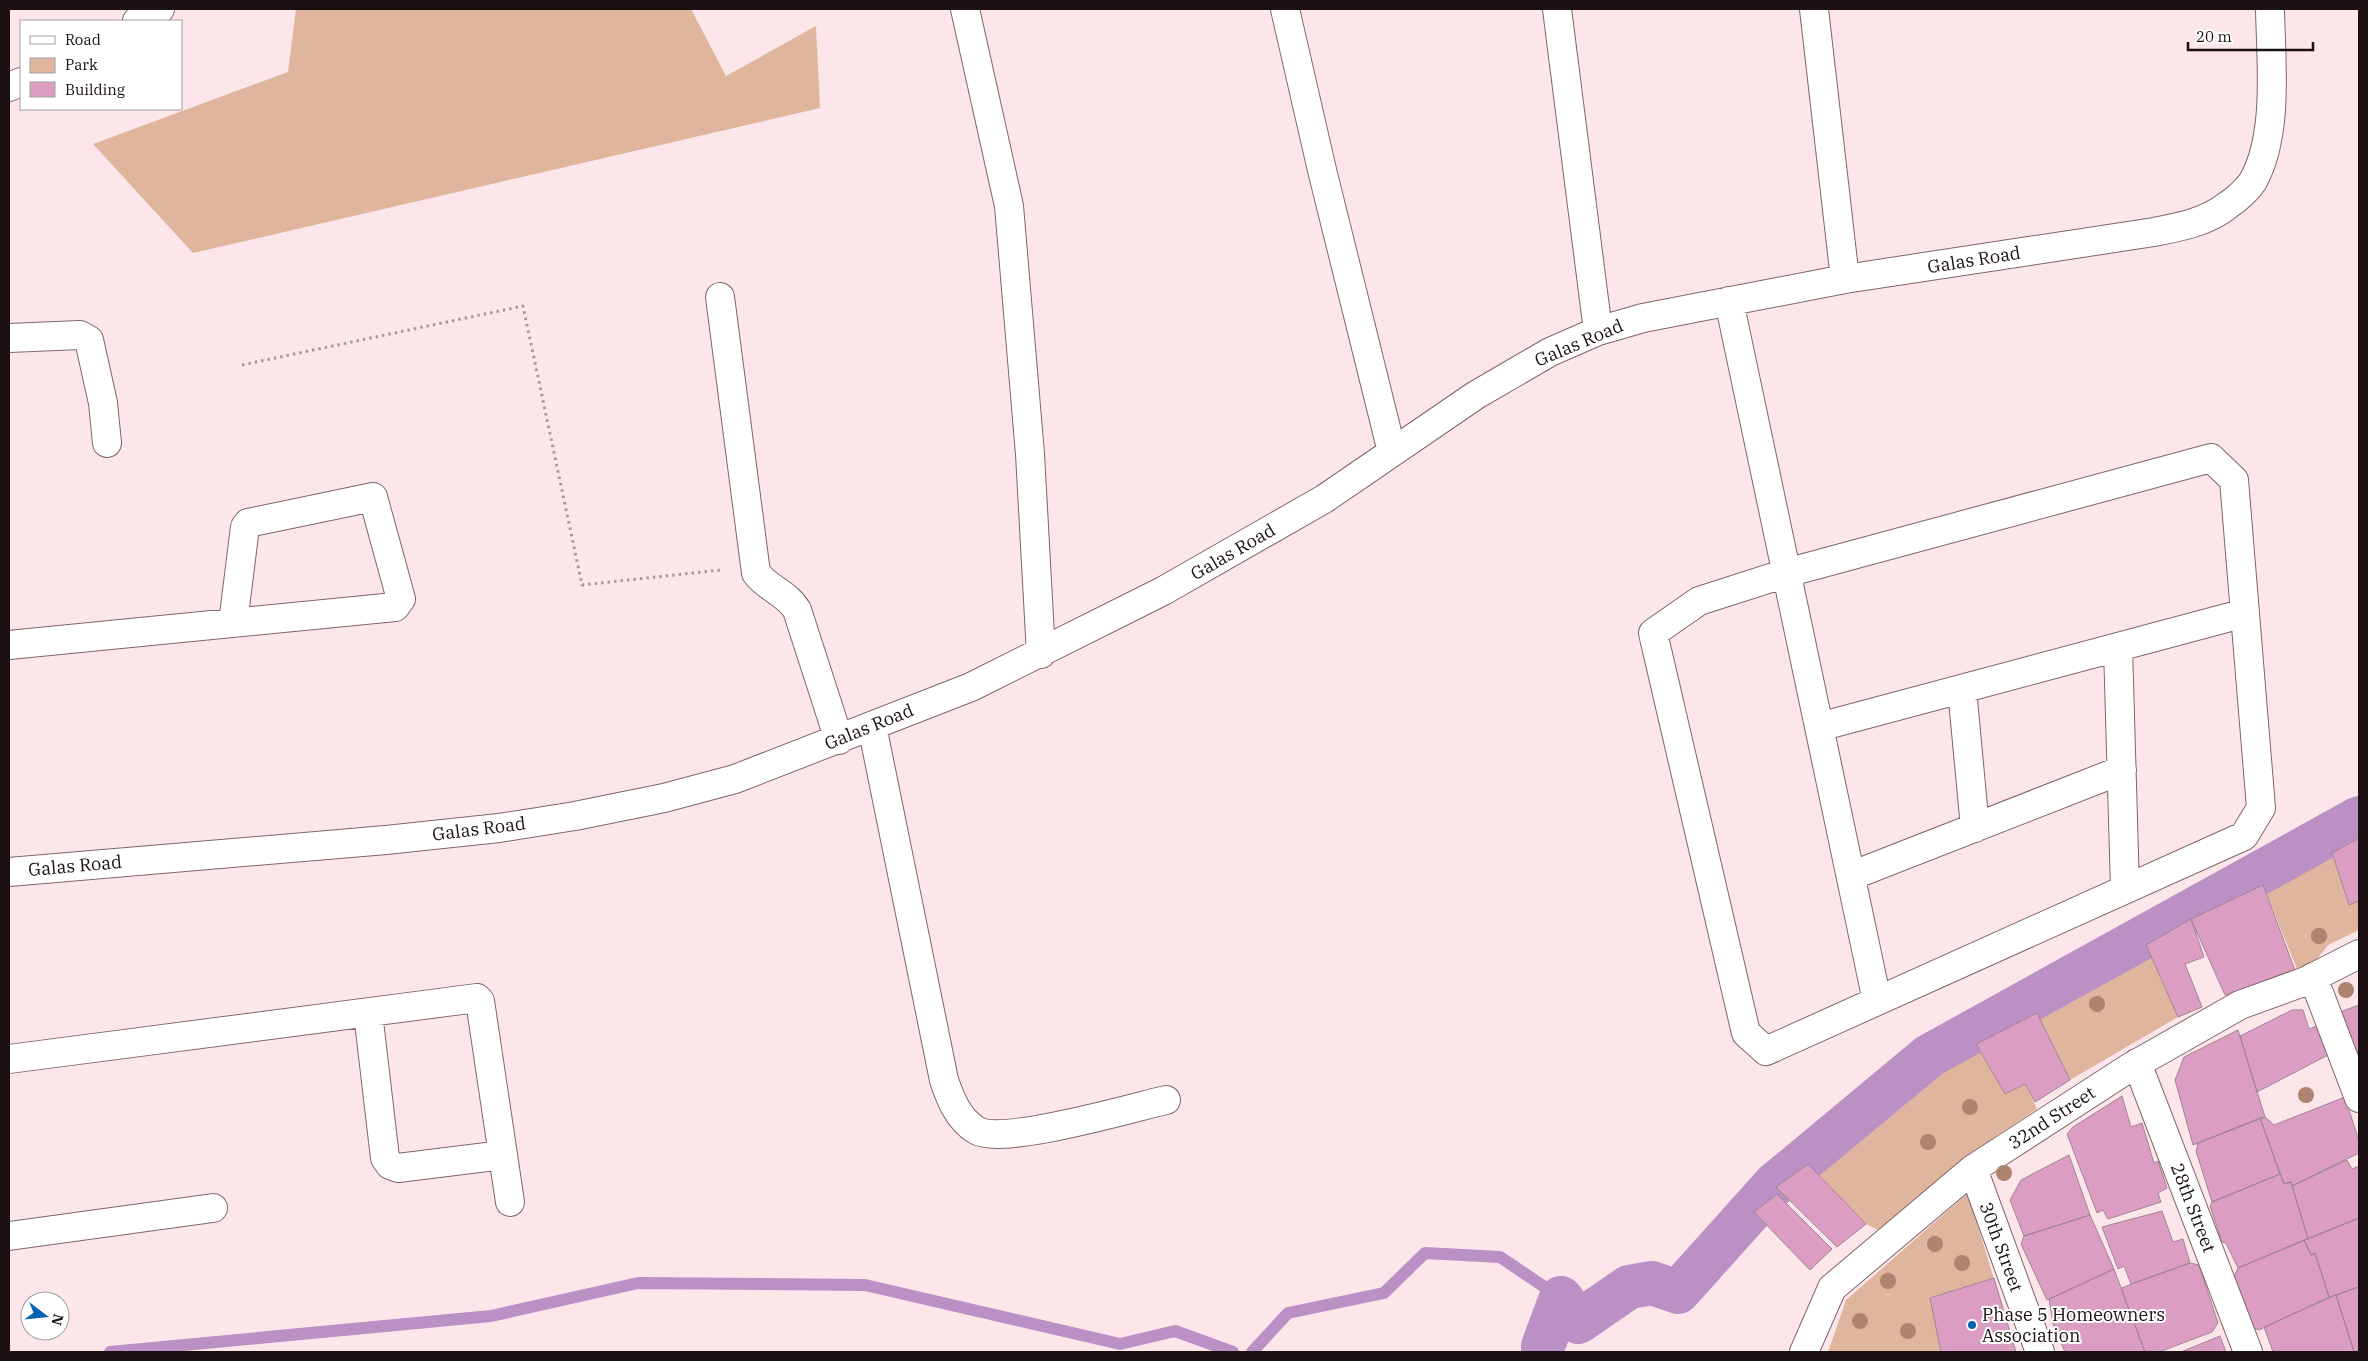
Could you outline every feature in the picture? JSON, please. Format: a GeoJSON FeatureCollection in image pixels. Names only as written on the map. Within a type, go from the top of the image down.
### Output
{"type":"FeatureCollection","features":[{"type":"Feature","properties":{"kind":"street"},"geometry":{"type":"LineString","coordinates":[[138,20],[160,9]]}},
{"type":"Feature","properties":{"kind":"street"},"geometry":{"type":"LineString","coordinates":[[965,9],[1009,206],[1030,454],[1041,654]]}},
{"type":"Feature","properties":{"kind":"street"},"geometry":{"type":"LineString","coordinates":[[1285,9],[1322,170],[1392,452]]}},
{"type":"Feature","properties":{"kind":"street"},"geometry":{"type":"LineString","coordinates":[[1557,9],[1598,331]]}},
{"type":"Feature","properties":{"kind":"street"},"geometry":{"type":"LineString","coordinates":[[1814,9],[1845,279]]}},
{"type":"Feature","properties":{"kind":"street","name":"Galas Road"},"geometry":{"type":"LineString","coordinates":[[9,872],[386,840],[509,827],[575,816],[682,794],[735,779],[971,687],[1041,654],[1164,591],[1261,537],[1324,499],[1476,395],[1550,352],[1598,331],[1643,318],[1845,279],[2154,232],[2194,223],[2228,206],[2252,182],[2264,153],[2270,117],[2270,9]]}},
{"type":"Feature","properties":{"kind":"street"},"geometry":{"type":"LineString","coordinates":[[720,297],[754,566],[760,580],[784,594],[797,610],[839,740]]}},
{"type":"Feature","properties":{"kind":"street"},"geometry":{"type":"LineString","coordinates":[[1730,301],[1877,1001]]}},
{"type":"Feature","properties":{"kind":"street"},"geometry":{"type":"LineString","coordinates":[[9,338],[80,335],[89,340],[104,403],[107,443]]}},
{"type":"Feature","properties":{"kind":"street"},"geometry":{"type":"LineString","coordinates":[[2211,458],[2234,480],[2261,808],[2244,836],[1766,1051],[1746,1033],[1653,633],[1699,601],[1786,573],[2211,458]]}},
{"type":"Feature","properties":{"kind":"street"},"geometry":{"type":"LineString","coordinates":[[9,645],[395,607],[400,604],[401,599],[373,497],[248,523],[245,527],[233,622]]}},
{"type":"Feature","properties":{"kind":"street"},"geometry":{"type":"LineString","coordinates":[[1819,727],[2245,613]]}},
{"type":"Feature","properties":{"kind":"street"},"geometry":{"type":"LineString","coordinates":[[2118,647],[2126,889]]}},
{"type":"Feature","properties":{"kind":"street"},"geometry":{"type":"LineString","coordinates":[[1962,689],[1975,828]]}},
{"type":"Feature","properties":{"kind":"street"},"geometry":{"type":"LineString","coordinates":[[872,726],[944,1080],[950,1100],[961,1116],[976,1130],[990,1135],[1019,1134],[1166,1100]]}},
{"type":"Feature","properties":{"kind":"street"},"geometry":{"type":"LineString","coordinates":[[1851,876],[2122,770]]}},
{"type":"Feature","properties":{"kind":"street","name":"32nd Street"},"geometry":{"type":"LineString","coordinates":[[1804,1352],[1832,1288],[1973,1169],[2137,1063],[2240,1004],[2313,977],[2359,954]]}},
{"type":"Feature","properties":{"kind":"street"},"geometry":{"type":"LineString","coordinates":[[2313,977],[2359,1098]]}},
{"type":"Feature","properties":{"kind":"street"},"geometry":{"type":"LineString","coordinates":[[9,1060],[368,1013],[473,997],[480,1001],[510,1202]]}},
{"type":"Feature","properties":{"kind":"street"},"geometry":{"type":"LineString","coordinates":[[368,1013],[385,1158],[390,1165],[398,1168],[503,1155]]}},
{"type":"Feature","properties":{"kind":"street","name":"28th Street"},"geometry":{"type":"LineString","coordinates":[[2137,1063],[2248,1352]]}},
{"type":"Feature","properties":{"kind":"street","name":"30th Street"},"geometry":{"type":"LineString","coordinates":[[1973,1169],[2040,1352]]}},
{"type":"Feature","properties":{"kind":"street"},"geometry":{"type":"LineString","coordinates":[[9,1236],[212,1208]]}},
{"type":"Feature","properties":{"kind":"path"},"geometry":{"type":"LineString","coordinates":[[242,365],[523,306],[582,585],[754,566]]}},
{"type":"Feature","properties":{"kind":"green space"},"geometry":{"type":"Polygon","coordinates":[[[296,9],[691,9],[726,76],[816,26],[820,108],[193,253],[93,144],[288,72],[296,9]]]}},
{"type":"Feature","properties":{"kind":"green space"},"geometry":{"type":"Polygon","coordinates":[[[2332,853],[2349,905],[2359,901],[2359,930],[2328,945],[2315,962],[2297,969],[2263,885],[2332,853]]]}},
{"type":"Feature","properties":{"kind":"green space"},"geometry":{"type":"Polygon","coordinates":[[[2146,945],[2178,1017],[2070,1080],[2037,1013],[2146,945]]]}},
{"type":"Feature","properties":{"kind":"green space"},"geometry":{"type":"Polygon","coordinates":[[[1969,1040],[1976,1044],[2005,1094],[2025,1084],[2037,1109],[1974,1151],[1878,1230],[1866,1224],[1794,1149],[1929,1061],[1969,1040]]]}},
{"type":"Feature","properties":{"kind":"green space"},"geometry":{"type":"Polygon","coordinates":[[[1968,1193],[2016,1352],[1828,1352],[1846,1300],[1968,1193]]]}},
{"type":"Feature","properties":{"kind":"building"},"geometry":{"type":"Polygon","coordinates":[[[2359,838],[2359,901],[2349,905],[2332,853],[2359,838]]]}},
{"type":"Feature","properties":{"kind":"building"},"geometry":{"type":"Polygon","coordinates":[[[2263,885],[2295,970],[2225,995],[2191,919],[2263,885]]]}},
{"type":"Feature","properties":{"kind":"building"},"geometry":{"type":"Polygon","coordinates":[[[2191,919],[2204,957],[2185,964],[2202,1007],[2178,1017],[2146,945],[2191,919]]]}},
{"type":"Feature","properties":{"kind":"building"},"geometry":{"type":"Polygon","coordinates":[[[2359,1005],[2359,1057],[2340,1012],[2359,1005]]]}},
{"type":"Feature","properties":{"kind":"building"},"geometry":{"type":"Polygon","coordinates":[[[2292,1010],[2303,1010],[2309,1029],[2319,1025],[2328,1055],[2257,1092],[2240,1036],[2292,1010]]]}},
{"type":"Feature","properties":{"kind":"building"},"geometry":{"type":"Polygon","coordinates":[[[2037,1013],[2070,1080],[2035,1102],[2025,1084],[2005,1094],[1976,1044],[2037,1013]]]}},
{"type":"Feature","properties":{"kind":"building"},"geometry":{"type":"Polygon","coordinates":[[[2238,1030],[2265,1117],[2193,1145],[2175,1080],[2184,1057],[2238,1030]]]}},
{"type":"Feature","properties":{"kind":"building"},"geometry":{"type":"Polygon","coordinates":[[[2122,1096],[2131,1127],[2142,1123],[2154,1163],[2158,1161],[2167,1188],[2158,1193],[2161,1202],[2108,1219],[2103,1210],[2097,1213],[2067,1134],[2073,1127],[2122,1096]]]}},
{"type":"Feature","properties":{"kind":"building"},"geometry":{"type":"Polygon","coordinates":[[[2345,1097],[2359,1141],[2359,1153],[2292,1186],[2291,1182],[2284,1184],[2260,1118],[2265,1117],[2274,1125],[2345,1097]]]}},
{"type":"Feature","properties":{"kind":"building"},"geometry":{"type":"Polygon","coordinates":[[[2260,1118],[2280,1174],[2212,1202],[2196,1151],[2198,1143],[2260,1118]]]}},
{"type":"Feature","properties":{"kind":"building"},"geometry":{"type":"Polygon","coordinates":[[[2069,1155],[2090,1215],[2024,1236],[2010,1200],[2021,1180],[2069,1155]]]}},
{"type":"Feature","properties":{"kind":"building"},"geometry":{"type":"Polygon","coordinates":[[[2347,1160],[2352,1169],[2359,1166],[2359,1218],[2308,1239],[2292,1186],[2347,1160]]]}},
{"type":"Feature","properties":{"kind":"building"},"geometry":{"type":"Polygon","coordinates":[[[1808,1164],[1866,1224],[1837,1247],[1776,1187],[1808,1164]]]}},
{"type":"Feature","properties":{"kind":"building"},"geometry":{"type":"Polygon","coordinates":[[[2280,1174],[2284,1184],[2291,1182],[2308,1239],[2238,1268],[2226,1243],[2222,1242],[2210,1206],[2212,1202],[2280,1174]]]}},
{"type":"Feature","properties":{"kind":"building"},"geometry":{"type":"Polygon","coordinates":[[[1777,1194],[1832,1249],[1810,1270],[1754,1212],[1777,1194]]]}},
{"type":"Feature","properties":{"kind":"building"},"geometry":{"type":"Polygon","coordinates":[[[2162,1211],[2173,1242],[2183,1239],[2190,1263],[2131,1284],[2124,1266],[2118,1269],[2102,1227],[2162,1211]]]}},
{"type":"Feature","properties":{"kind":"building"},"geometry":{"type":"Polygon","coordinates":[[[2090,1215],[2114,1269],[2047,1300],[2021,1244],[2024,1236],[2090,1215]]]}},
{"type":"Feature","properties":{"kind":"building"},"geometry":{"type":"Polygon","coordinates":[[[2359,1218],[2359,1287],[2329,1297],[2315,1253],[2311,1255],[2304,1240],[2359,1218]]]}},
{"type":"Feature","properties":{"kind":"building"},"geometry":{"type":"Polygon","coordinates":[[[2304,1240],[2311,1255],[2315,1253],[2329,1297],[2259,1330],[2250,1326],[2233,1279],[2238,1268],[2304,1240]]]}},
{"type":"Feature","properties":{"kind":"building"},"geometry":{"type":"Polygon","coordinates":[[[2190,1263],[2199,1265],[2218,1323],[2212,1332],[2159,1352],[2145,1352],[2121,1288],[2190,1263]]]}},
{"type":"Feature","properties":{"kind":"building"},"geometry":{"type":"Polygon","coordinates":[[[2114,1269],[2145,1352],[2065,1352],[2053,1324],[2049,1299],[2114,1269]]]}},
{"type":"Feature","properties":{"kind":"building","name":"Phase 5 Homeowners Association"},"geometry":{"type":"Polygon","coordinates":[[[1994,1278],[2016,1352],[1941,1352],[1930,1298],[1994,1278]]]}},
{"type":"Feature","properties":{"kind":"building"},"geometry":{"type":"Polygon","coordinates":[[[2359,1287],[2359,1352],[2354,1352],[2336,1295],[2359,1287]]]}},
{"type":"Feature","properties":{"kind":"building"},"geometry":{"type":"Polygon","coordinates":[[[2336,1295],[2354,1352],[2273,1352],[2264,1327],[2336,1295]]]}},
{"type":"Feature","properties":{"kind":"building"},"geometry":{"type":"Polygon","coordinates":[[[2220,1336],[2226,1352],[2181,1352],[2220,1336]]]}},
{"type":"Feature","properties":{"kind":"waterway"},"geometry":{"type":"LineString","coordinates":[[1561,1298],[1578,1322],[1629,1287],[1652,1283],[1678,1292],[1775,1184],[1929,1056],[2359,818]]}},
{"type":"Feature","properties":{"kind":"waterway"},"geometry":{"type":"LineString","coordinates":[[1252,1352],[1288,1313],[1384,1293],[1425,1253],[1500,1257],[1561,1298]]}},
{"type":"Feature","properties":{"kind":"waterway"},"geometry":{"type":"LineString","coordinates":[[110,1352],[491,1316],[638,1283],[865,1285],[1120,1344],[1175,1331],[1233,1352]]}},
{"type":"Feature","properties":{"kind":"waterway"},"geometry":{"type":"LineString","coordinates":[[1543,1352],[1543,1346],[1561,1298]]}},
{"type":"Feature","properties":{"kind":"place","name":"Phase 5 Homeowners Association"},"geometry":{"type":"Point","coordinates":[1972,1325]}}]}
